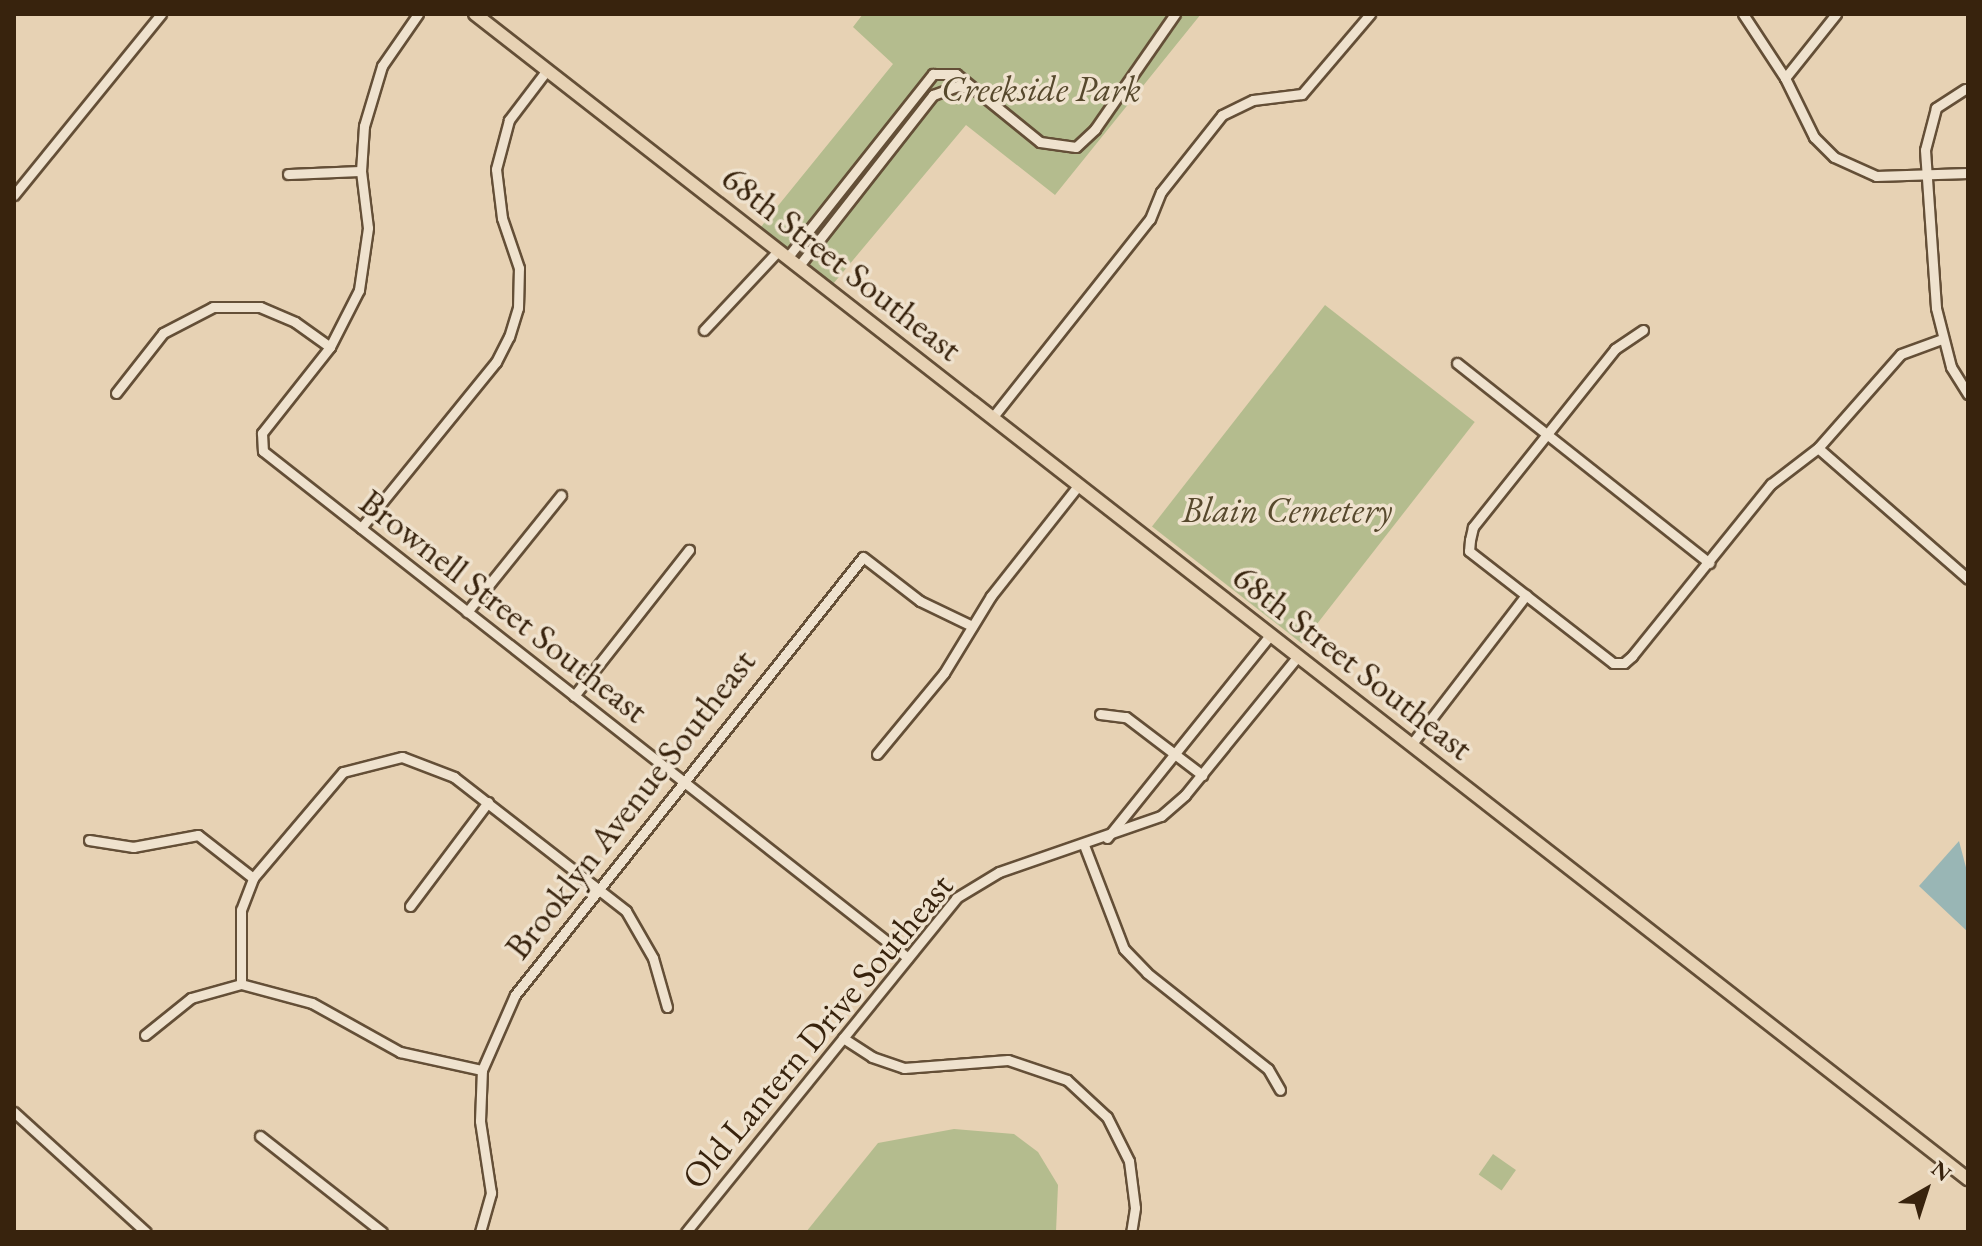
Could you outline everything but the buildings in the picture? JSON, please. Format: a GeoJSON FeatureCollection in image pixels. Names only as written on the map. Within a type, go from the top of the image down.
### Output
{"type":"FeatureCollection","features":[{"type":"Feature","properties":{"kind":"main road","name":"68th Street Southeast"},"geometry":{"type":"LineString","coordinates":[[475,14],[1968,1179]]}},
{"type":"Feature","properties":{"kind":"street"},"geometry":{"type":"LineString","coordinates":[[14,195],[161,14]]}},
{"type":"Feature","properties":{"kind":"street"},"geometry":{"type":"LineString","coordinates":[[116,393],[163,333],[213,307],[260,307],[295,322],[330,347],[353,305],[366,261],[361,171],[370,98],[387,57],[418,14]]}},
{"type":"Feature","properties":{"kind":"street"},"geometry":{"type":"LineString","coordinates":[[704,330],[782,254],[933,74],[956,74],[1040,142],[1076,147],[1095,129],[1175,14]]}},
{"type":"Feature","properties":{"kind":"street"},"geometry":{"type":"LineString","coordinates":[[992,418],[1150,219],[1161,192],[1222,115],[1253,100],[1302,94],[1370,14]]}},
{"type":"Feature","properties":{"kind":"street"},"geometry":{"type":"LineString","coordinates":[[1743,14],[1785,78],[1814,137],[1834,157],[1876,176],[1968,173]]}},
{"type":"Feature","properties":{"kind":"street"},"geometry":{"type":"LineString","coordinates":[[1785,78],[1836,14]]}},
{"type":"Feature","properties":{"kind":"street"},"geometry":{"type":"LineString","coordinates":[[361,528],[496,362],[509,337],[518,308],[519,268],[495,188],[496,169],[509,120],[547,70]]}},
{"type":"Feature","properties":{"kind":"street"},"geometry":{"type":"LineString","coordinates":[[798,267],[933,95],[958,86],[972,89]]}},
{"type":"Feature","properties":{"kind":"street"},"geometry":{"type":"LineString","coordinates":[[1965,89],[1936,108],[1925,150],[1942,339],[1968,394]]}},
{"type":"Feature","properties":{"kind":"street"},"geometry":{"type":"LineString","coordinates":[[288,174],[361,171]]}},
{"type":"Feature","properties":{"kind":"street"},"geometry":{"type":"LineString","coordinates":[[1643,330],[1615,349],[1473,527],[1469,551],[1613,663],[1624,663],[1771,484],[1818,448],[1901,354],[1942,339]]}},
{"type":"Feature","properties":{"kind":"street","name":"Brownell Street Southeast"},"geometry":{"type":"LineString","coordinates":[[330,347],[259,442],[281,468],[908,958]]}},
{"type":"Feature","properties":{"kind":"street"},"geometry":{"type":"LineString","coordinates":[[1457,363],[1709,563]]}},
{"type":"Feature","properties":{"kind":"street"},"geometry":{"type":"LineString","coordinates":[[1818,448],[1968,579]]}},
{"type":"Feature","properties":{"kind":"street"},"geometry":{"type":"LineString","coordinates":[[877,754],[944,673],[972,626],[1078,486]]}},
{"type":"Feature","properties":{"kind":"street"},"geometry":{"type":"LineString","coordinates":[[467,612],[561,495]]}},
{"type":"Feature","properties":{"kind":"street"},"geometry":{"type":"LineString","coordinates":[[574,696],[689,550]]}},
{"type":"Feature","properties":{"kind":"street","name":"Brooklyn Avenue Southeast"},"geometry":{"type":"LineString","coordinates":[[480,1232],[491,1193],[480,1121],[482,1070],[515,995],[863,557],[920,601],[972,626]]}},
{"type":"Feature","properties":{"kind":"street"},"geometry":{"type":"LineString","coordinates":[[1411,745],[1526,595]]}},
{"type":"Feature","properties":{"kind":"street"},"geometry":{"type":"LineString","coordinates":[[1107,838],[1270,635]]}},
{"type":"Feature","properties":{"kind":"street","name":"Old Lantern Drive Southeast"},"geometry":{"type":"LineString","coordinates":[[686,1232],[971,885],[1161,816],[1202,775],[1297,657]]}},
{"type":"Feature","properties":{"kind":"street"},"geometry":{"type":"LineString","coordinates":[[1100,714],[1126,717],[1202,775]]}},
{"type":"Feature","properties":{"kind":"street"},"geometry":{"type":"LineString","coordinates":[[241,984],[241,910],[253,878],[325,787],[362,764],[402,757],[435,766],[488,802],[597,888],[641,930],[667,1007]]}},
{"type":"Feature","properties":{"kind":"street"},"geometry":{"type":"LineString","coordinates":[[410,906],[488,802]]}},
{"type":"Feature","properties":{"kind":"street"},"geometry":{"type":"LineString","coordinates":[[89,840],[133,847],[198,835],[253,878]]}},
{"type":"Feature","properties":{"kind":"street"},"geometry":{"type":"LineString","coordinates":[[1084,845],[1124,949],[1147,973],[1268,1069],[1280,1090]]}},
{"type":"Feature","properties":{"kind":"street"},"geometry":{"type":"LineString","coordinates":[[145,1035],[191,998],[241,984],[299,997],[400,1052],[482,1070]]}},
{"type":"Feature","properties":{"kind":"street"},"geometry":{"type":"LineString","coordinates":[[843,1038],[872,1057],[904,1068],[1008,1060],[1067,1080],[1107,1117],[1123,1148],[1133,1184],[1131,1232]]}},
{"type":"Feature","properties":{"kind":"street"},"geometry":{"type":"LineString","coordinates":[[14,1113],[146,1232]]}},
{"type":"Feature","properties":{"kind":"street"},"geometry":{"type":"LineString","coordinates":[[260,1136],[382,1232]]}},
{"type":"Feature","properties":{"kind":"green space","name":"Creekside Park"},"geometry":{"type":"Polygon","coordinates":[[[863,14],[1201,14],[1055,195],[966,125],[828,290],[756,233],[893,64],[853,27],[863,14]]]}},
{"type":"Feature","properties":{"kind":"green space","name":"Blain Cemetery"},"geometry":{"type":"Polygon","coordinates":[[[1325,305],[1475,422],[1302,643],[1152,526],[1325,305]]]}},
{"type":"Feature","properties":{"kind":"green space"},"geometry":{"type":"Polygon","coordinates":[[[954,1129],[1014,1134],[1038,1152],[1058,1185],[1056,1232],[806,1232],[878,1143],[954,1129]]]}},
{"type":"Feature","properties":{"kind":"green space"},"geometry":{"type":"Polygon","coordinates":[[[1493,1154],[1516,1170],[1502,1191],[1479,1174],[1493,1154]]]}},
{"type":"Feature","properties":{"kind":"water"},"geometry":{"type":"Polygon","coordinates":[[[1959,841],[1968,875],[1968,932],[1919,886],[1959,841]]]}}]}
